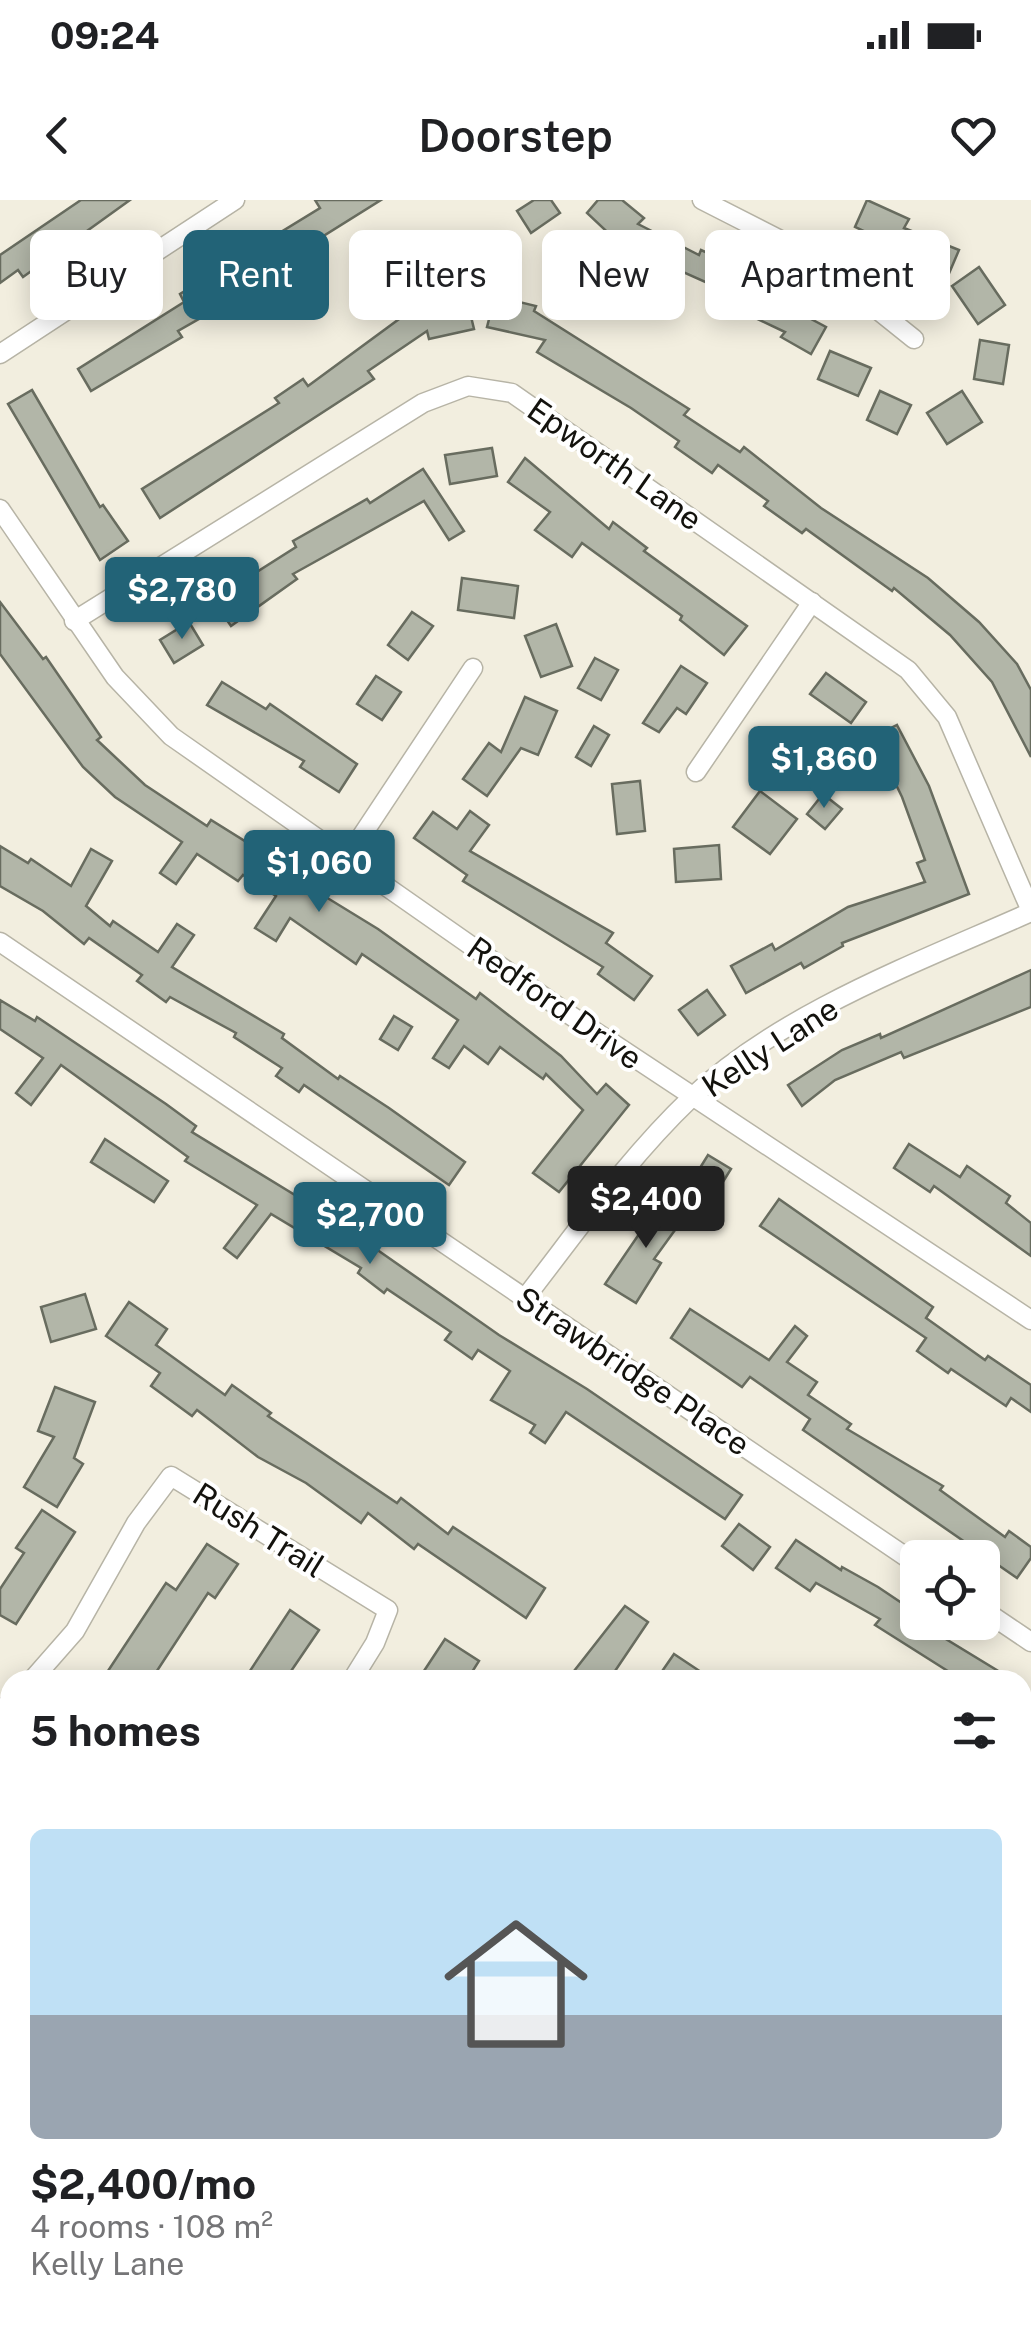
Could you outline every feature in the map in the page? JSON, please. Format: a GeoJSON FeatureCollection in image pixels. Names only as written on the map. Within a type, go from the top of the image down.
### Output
{"type":"FeatureCollection","features":[{"type":"Feature","properties":{"kind":"street"},"geometry":{"type":"LineString","coordinates":[[0,354],[234,200]]}},
{"type":"Feature","properties":{"kind":"street"},"geometry":{"type":"LineString","coordinates":[[702,200],[808,254],[914,339]]}},
{"type":"Feature","properties":{"kind":"street","name":"Epworth Lane"},"geometry":{"type":"LineString","coordinates":[[74,621],[423,404],[468,386],[490,387],[534,406],[883,650],[930,692],[960,743],[1031,912]]}},
{"type":"Feature","properties":{"kind":"street","name":"Redford Drive"},"geometry":{"type":"LineString","coordinates":[[0,509],[118,682],[171,736],[692,1096],[1031,1320]]}},
{"type":"Feature","properties":{"kind":"street"},"geometry":{"type":"LineString","coordinates":[[696,772],[812,602]]}},
{"type":"Feature","properties":{"kind":"street"},"geometry":{"type":"LineString","coordinates":[[347,858],[473,668]]}},
{"type":"Feature","properties":{"kind":"street","name":"Kelly Lane"},"geometry":{"type":"LineString","coordinates":[[525,1298],[630,1162],[692,1096],[746,1054],[835,1002],[1031,912]]}},
{"type":"Feature","properties":{"kind":"street","name":"Strawbridge Place"},"geometry":{"type":"LineString","coordinates":[[0,942],[900,1553]]}},
{"type":"Feature","properties":{"kind":"street","name":"Rush Trail"},"geometry":{"type":"LineString","coordinates":[[41,1670],[75,1631],[136,1523],[171,1476],[388,1610],[375,1643],[358,1670]]}},
{"type":"Feature","properties":{"kind":"street"},"geometry":{"type":"LineString","coordinates":[[1000,1621],[1031,1642]]}},
{"type":"Feature","properties":{"kind":"building"},"geometry":{"type":"Polygon","coordinates":[[[81,200],[130,200],[88,230],[37,230],[81,200]]]}},
{"type":"Feature","properties":{"kind":"building"},"geometry":{"type":"Polygon","coordinates":[[[315,200],[381,200],[329,233],[284,230],[320,208],[315,200]]]}},
{"type":"Feature","properties":{"kind":"building"},"geometry":{"type":"Polygon","coordinates":[[[534,200],[551,200],[560,213],[531,233],[517,211],[534,200]]]}},
{"type":"Feature","properties":{"kind":"building"},"geometry":{"type":"Polygon","coordinates":[[[598,200],[622,200],[644,218],[638,224],[650,230],[605,230],[587,213],[598,200]]]}},
{"type":"Feature","properties":{"kind":"building"},"geometry":{"type":"Polygon","coordinates":[[[867,200],[909,219],[904,228],[909,230],[855,227],[867,200]]]}},
{"type":"Feature","properties":{"kind":"building"},"geometry":{"type":"Polygon","coordinates":[[[30,235],[30,272],[23,277],[18,270],[0,283],[0,255],[30,235]]]}},
{"type":"Feature","properties":{"kind":"building"},"geometry":{"type":"Polygon","coordinates":[[[950,246],[959,250],[950,271],[950,246]]]}},
{"type":"Feature","properties":{"kind":"building"},"geometry":{"type":"Polygon","coordinates":[[[685,248],[699,255],[701,250],[705,252],[705,282],[685,273],[685,248]]]}},
{"type":"Feature","properties":{"kind":"building"},"geometry":{"type":"Polygon","coordinates":[[[979,267],[1005,305],[978,324],[952,286],[979,267]]]}},
{"type":"Feature","properties":{"kind":"building"},"geometry":{"type":"Polygon","coordinates":[[[183,303],[183,320],[197,320],[178,331],[182,337],[91,391],[78,369],[156,320],[163,320],[163,315],[183,303]]]}},
{"type":"Feature","properties":{"kind":"building"},"geometry":{"type":"Polygon","coordinates":[[[522,303],[536,306],[534,311],[542,320],[548,320],[689,409],[684,415],[740,452],[744,447],[821,508],[928,578],[979,622],[1017,664],[1031,690],[1031,757],[992,682],[950,635],[894,588],[892,591],[806,529],[802,533],[764,506],[768,501],[718,465],[712,473],[675,447],[679,441],[537,352],[545,340],[487,327],[489,320],[522,320],[522,303]]]}},
{"type":"Feature","properties":{"kind":"building"},"geometry":{"type":"Polygon","coordinates":[[[398,320],[472,320],[474,329],[429,339],[427,331],[368,371],[374,379],[160,518],[142,489],[279,403],[275,398],[303,379],[308,386],[398,320]]]}},
{"type":"Feature","properties":{"kind":"building"},"geometry":{"type":"Polygon","coordinates":[[[760,320],[813,320],[826,327],[811,354],[781,337],[785,332],[760,320]]]}},
{"type":"Feature","properties":{"kind":"building"},"geometry":{"type":"Polygon","coordinates":[[[980,340],[1009,345],[1003,384],[974,379],[980,340]]]}},
{"type":"Feature","properties":{"kind":"building"},"geometry":{"type":"Polygon","coordinates":[[[830,351],[871,368],[858,396],[818,379],[830,351]]]}},
{"type":"Feature","properties":{"kind":"building"},"geometry":{"type":"Polygon","coordinates":[[[32,390],[100,507],[103,505],[128,541],[100,560],[8,404],[32,390]]]}},
{"type":"Feature","properties":{"kind":"building"},"geometry":{"type":"Polygon","coordinates":[[[880,391],[911,405],[897,434],[867,420],[880,391]]]}},
{"type":"Feature","properties":{"kind":"building"},"geometry":{"type":"Polygon","coordinates":[[[962,391],[982,422],[947,444],[927,413],[962,391]]]}},
{"type":"Feature","properties":{"kind":"building"},"geometry":{"type":"Polygon","coordinates":[[[492,448],[497,476],[450,484],[445,455],[492,448]]]}},
{"type":"Feature","properties":{"kind":"building"},"geometry":{"type":"Polygon","coordinates":[[[525,458],[609,529],[613,522],[647,548],[644,551],[747,626],[724,655],[680,620],[682,616],[582,543],[572,557],[535,530],[550,512],[508,482],[525,458]]]}},
{"type":"Feature","properties":{"kind":"building"},"geometry":{"type":"Polygon","coordinates":[[[423,469],[464,531],[449,540],[424,501],[293,574],[297,579],[231,626],[213,600],[296,547],[293,541],[367,499],[370,503],[423,469]]]}},
{"type":"Feature","properties":{"kind":"building"},"geometry":{"type":"Polygon","coordinates":[[[462,578],[518,586],[514,618],[458,610],[462,578]]]}},
{"type":"Feature","properties":{"kind":"building"},"geometry":{"type":"Polygon","coordinates":[[[0,602],[43,659],[46,657],[101,737],[97,740],[145,785],[207,826],[211,820],[288,868],[285,872],[378,929],[476,999],[480,993],[561,1056],[597,1094],[606,1084],[629,1105],[559,1192],[533,1173],[583,1110],[546,1074],[543,1079],[500,1047],[488,1064],[464,1046],[449,1068],[433,1058],[458,1020],[362,954],[356,964],[290,918],[276,941],[255,928],[276,896],[243,875],[238,881],[197,854],[176,884],[160,873],[182,842],[115,797],[83,767],[0,654],[0,602]]]}},
{"type":"Feature","properties":{"kind":"building"},"geometry":{"type":"Polygon","coordinates":[[[412,612],[433,626],[408,660],[388,645],[412,612]]]}},
{"type":"Feature","properties":{"kind":"building"},"geometry":{"type":"Polygon","coordinates":[[[189,622],[203,645],[174,663],[160,640],[189,622]]]}},
{"type":"Feature","properties":{"kind":"building"},"geometry":{"type":"Polygon","coordinates":[[[556,624],[572,666],[541,677],[525,636],[556,624]]]}},
{"type":"Feature","properties":{"kind":"building"},"geometry":{"type":"Polygon","coordinates":[[[595,658],[618,670],[601,700],[578,688],[595,658]]]}},
{"type":"Feature","properties":{"kind":"building"},"geometry":{"type":"Polygon","coordinates":[[[681,666],[707,683],[686,714],[677,708],[659,732],[643,723],[681,666]]]}},
{"type":"Feature","properties":{"kind":"building"},"geometry":{"type":"Polygon","coordinates":[[[826,673],[866,702],[851,723],[810,694],[826,673]]]}},
{"type":"Feature","properties":{"kind":"building"},"geometry":{"type":"Polygon","coordinates":[[[376,676],[401,692],[382,720],[357,704],[376,676]]]}},
{"type":"Feature","properties":{"kind":"building"},"geometry":{"type":"Polygon","coordinates":[[[222,682],[266,709],[270,704],[357,764],[339,792],[300,767],[304,761],[207,705],[222,682]]]}},
{"type":"Feature","properties":{"kind":"building"},"geometry":{"type":"Polygon","coordinates":[[[525,697],[557,711],[538,755],[521,748],[487,796],[463,779],[489,743],[501,752],[525,697]]]}},
{"type":"Feature","properties":{"kind":"building"},"geometry":{"type":"Polygon","coordinates":[[[897,725],[929,786],[969,894],[842,943],[843,946],[804,968],[801,963],[746,993],[731,966],[772,944],[775,950],[848,907],[925,882],[917,863],[925,860],[902,797],[873,737],[897,725]]]}},
{"type":"Feature","properties":{"kind":"building"},"geometry":{"type":"Polygon","coordinates":[[[594,726],[609,735],[591,766],[576,757],[594,726]]]}},
{"type":"Feature","properties":{"kind":"building"},"geometry":{"type":"Polygon","coordinates":[[[780,734],[806,753],[784,783],[758,764],[780,734]]]}},
{"type":"Feature","properties":{"kind":"building"},"geometry":{"type":"Polygon","coordinates":[[[640,781],[645,831],[617,834],[612,784],[640,781]]]}},
{"type":"Feature","properties":{"kind":"building"},"geometry":{"type":"Polygon","coordinates":[[[760,791],[797,819],[770,854],[733,827],[760,791]]]}},
{"type":"Feature","properties":{"kind":"building"},"geometry":{"type":"Polygon","coordinates":[[[823,794],[842,809],[825,829],[807,814],[823,794]]]}},
{"type":"Feature","properties":{"kind":"building"},"geometry":{"type":"Polygon","coordinates":[[[470,811],[489,825],[470,851],[613,933],[606,943],[652,976],[634,1000],[598,974],[603,967],[463,881],[467,875],[414,838],[433,812],[457,829],[470,811]]]}},
{"type":"Feature","properties":{"kind":"building"},"geometry":{"type":"Polygon","coordinates":[[[719,845],[721,879],[676,882],[674,849],[719,845]]]}},
{"type":"Feature","properties":{"kind":"building"},"geometry":{"type":"Polygon","coordinates":[[[0,846],[28,863],[31,859],[71,886],[91,849],[112,861],[86,906],[110,926],[113,921],[158,952],[177,924],[194,935],[172,967],[284,1034],[282,1038],[338,1079],[340,1076],[389,1108],[465,1162],[449,1185],[304,1085],[299,1092],[276,1076],[282,1068],[234,1037],[236,1033],[170,997],[166,1002],[137,981],[142,975],[89,938],[84,944],[43,911],[0,886],[0,846]]]}},
{"type":"Feature","properties":{"kind":"building"},"geometry":{"type":"Polygon","coordinates":[[[1031,970],[1031,1007],[904,1058],[901,1052],[835,1080],[802,1106],[788,1085],[842,1050],[880,1034],[881,1038],[1031,970]]]}},
{"type":"Feature","properties":{"kind":"building"},"geometry":{"type":"Polygon","coordinates":[[[707,990],[725,1015],[698,1035],[679,1010],[707,990]]]}},
{"type":"Feature","properties":{"kind":"building"},"geometry":{"type":"Polygon","coordinates":[[[0,1000],[35,1021],[37,1017],[196,1126],[192,1132],[326,1214],[499,1335],[587,1389],[742,1495],[725,1519],[566,1412],[545,1443],[530,1433],[535,1425],[491,1400],[510,1371],[478,1350],[472,1359],[445,1340],[451,1332],[387,1289],[384,1293],[358,1273],[361,1268],[271,1214],[237,1258],[224,1248],[257,1205],[185,1161],[188,1157],[61,1065],[31,1105],[16,1093],[43,1058],[0,1029],[0,1000]]]}},
{"type":"Feature","properties":{"kind":"building"},"geometry":{"type":"Polygon","coordinates":[[[394,1016],[412,1027],[398,1050],[380,1039],[394,1016]]]}},
{"type":"Feature","properties":{"kind":"building"},"geometry":{"type":"Polygon","coordinates":[[[105,1139],[168,1181],[154,1202],[91,1162],[105,1139]]]}},
{"type":"Feature","properties":{"kind":"building"},"geometry":{"type":"Polygon","coordinates":[[[909,1144],[960,1177],[967,1166],[1010,1196],[1006,1203],[1031,1223],[1031,1256],[934,1186],[930,1192],[894,1168],[909,1144]]]}},
{"type":"Feature","properties":{"kind":"building"},"geometry":{"type":"Polygon","coordinates":[[[708,1155],[731,1169],[708,1206],[685,1192],[708,1155]]]}},
{"type":"Feature","properties":{"kind":"building"},"geometry":{"type":"Polygon","coordinates":[[[665,1196],[688,1212],[654,1259],[661,1263],[636,1303],[605,1284],[665,1196]]]}},
{"type":"Feature","properties":{"kind":"building"},"geometry":{"type":"Polygon","coordinates":[[[779,1199],[933,1307],[926,1318],[985,1360],[988,1356],[1031,1385],[1031,1412],[1011,1398],[1006,1406],[951,1369],[948,1373],[917,1351],[926,1338],[760,1226],[779,1199]]]}},
{"type":"Feature","properties":{"kind":"building"},"geometry":{"type":"Polygon","coordinates":[[[85,1294],[96,1329],[51,1342],[41,1307],[85,1294]]]}},
{"type":"Feature","properties":{"kind":"building"},"geometry":{"type":"Polygon","coordinates":[[[129,1302],[167,1329],[156,1345],[225,1395],[232,1385],[271,1413],[268,1416],[397,1503],[401,1498],[448,1534],[453,1527],[545,1588],[526,1618],[418,1544],[414,1549],[368,1513],[361,1523],[306,1483],[258,1457],[197,1410],[192,1416],[151,1386],[160,1373],[106,1336],[129,1302]]]}},
{"type":"Feature","properties":{"kind":"building"},"geometry":{"type":"Polygon","coordinates":[[[690,1309],[769,1360],[795,1326],[807,1336],[787,1362],[817,1382],[808,1395],[851,1424],[847,1429],[943,1486],[940,1490],[1005,1537],[1009,1531],[1031,1547],[1031,1558],[1017,1578],[1000,1566],[1000,1540],[962,1540],[803,1430],[810,1419],[750,1377],[742,1387],[671,1338],[690,1309]]]}},
{"type":"Feature","properties":{"kind":"building"},"geometry":{"type":"Polygon","coordinates":[[[55,1387],[95,1402],[74,1458],[83,1464],[57,1507],[24,1487],[54,1437],[38,1431],[55,1387]]]}},
{"type":"Feature","properties":{"kind":"building"},"geometry":{"type":"Polygon","coordinates":[[[42,1510],[75,1532],[16,1624],[0,1615],[0,1589],[24,1553],[16,1548],[42,1510]]]}},
{"type":"Feature","properties":{"kind":"building"},"geometry":{"type":"Polygon","coordinates":[[[739,1524],[770,1547],[753,1570],[722,1546],[739,1524]]]}},
{"type":"Feature","properties":{"kind":"building"},"geometry":{"type":"Polygon","coordinates":[[[796,1540],[900,1602],[900,1640],[947,1640],[997,1670],[946,1670],[875,1625],[880,1619],[816,1583],[810,1591],[776,1568],[796,1540]]]}},
{"type":"Feature","properties":{"kind":"building"},"geometry":{"type":"Polygon","coordinates":[[[207,1544],[238,1564],[215,1598],[208,1593],[158,1670],[109,1670],[166,1583],[176,1590],[207,1544]]]}},
{"type":"Feature","properties":{"kind":"building"},"geometry":{"type":"Polygon","coordinates":[[[625,1606],[648,1622],[616,1670],[575,1670],[625,1606]]]}},
{"type":"Feature","properties":{"kind":"building"},"geometry":{"type":"Polygon","coordinates":[[[290,1610],[319,1630],[292,1670],[251,1670],[290,1610]]]}},
{"type":"Feature","properties":{"kind":"building"},"geometry":{"type":"Polygon","coordinates":[[[445,1639],[479,1661],[473,1670],[425,1670],[445,1639]]]}},
{"type":"Feature","properties":{"kind":"building"},"geometry":{"type":"Polygon","coordinates":[[[674,1654],[698,1670],[663,1670],[674,1654]]]}}]}
